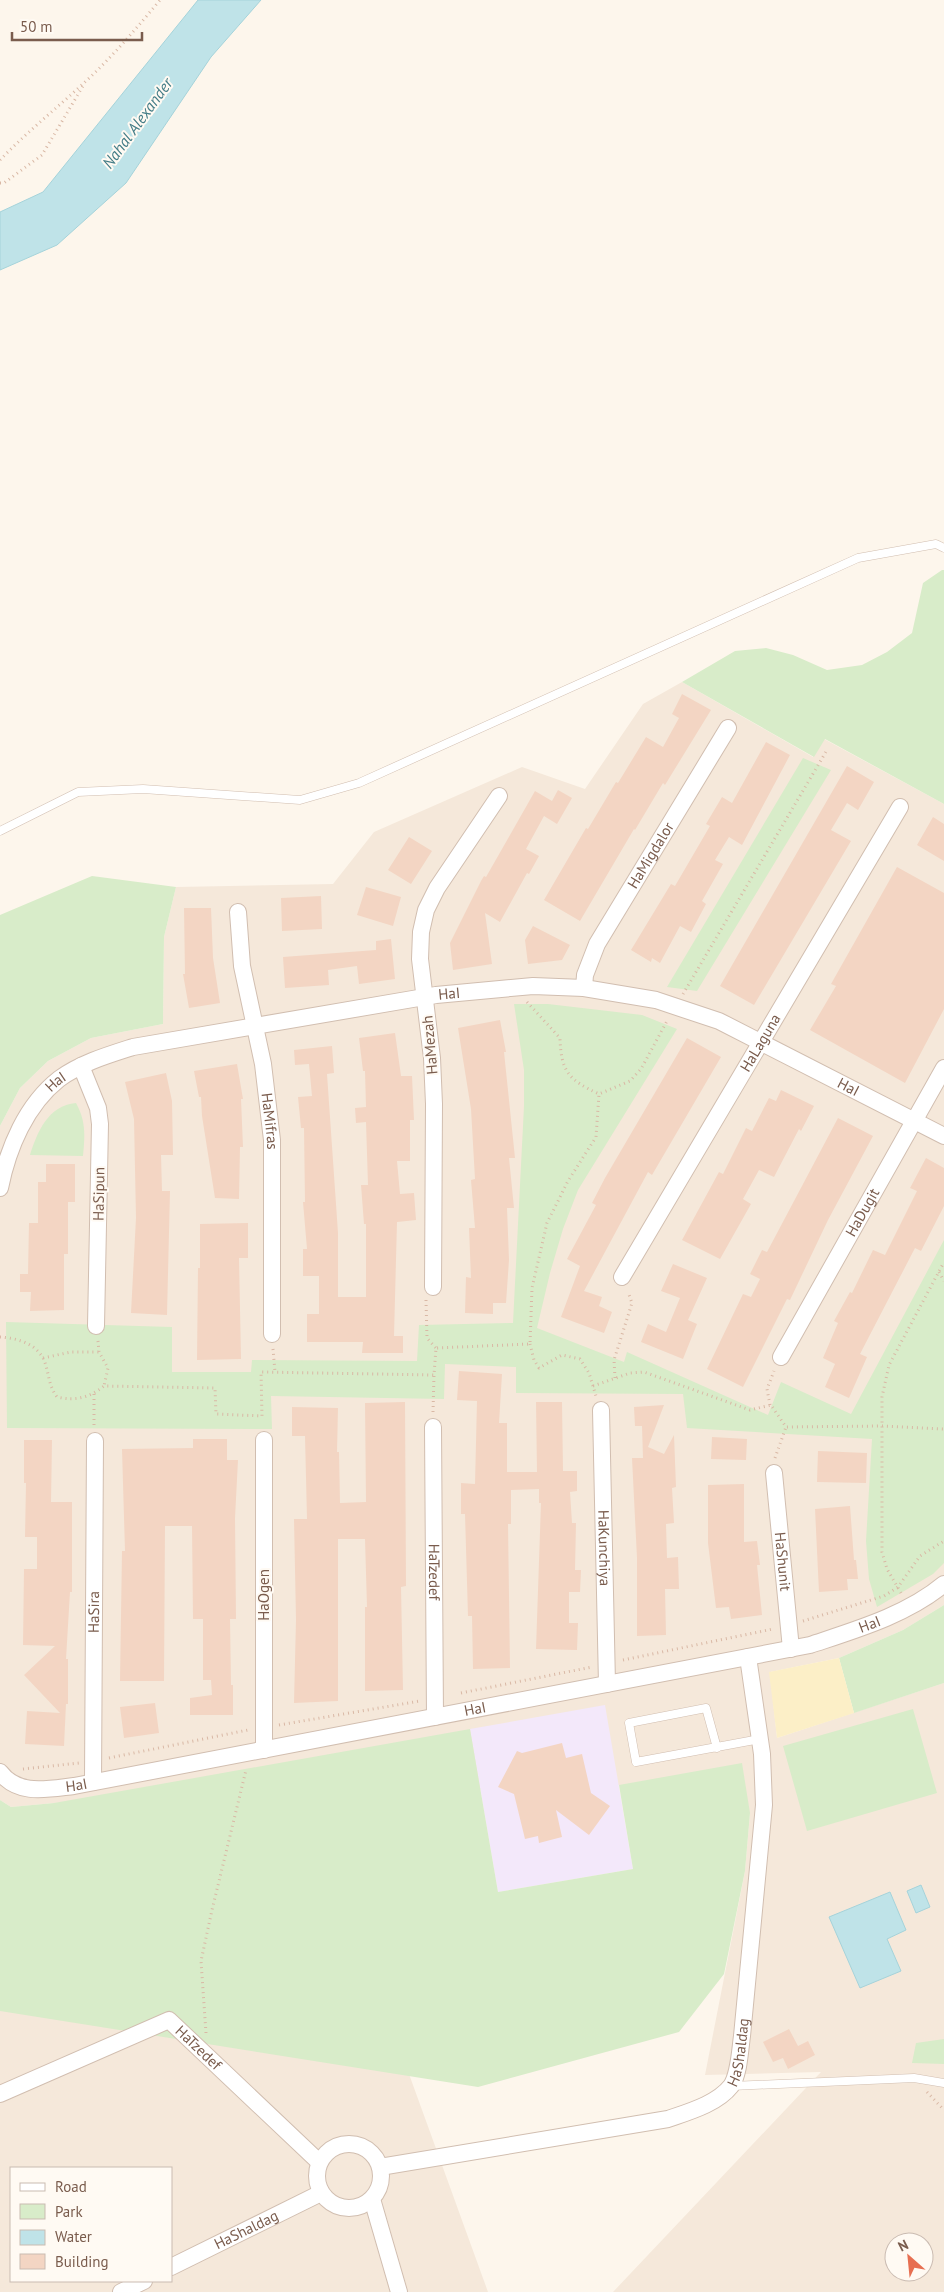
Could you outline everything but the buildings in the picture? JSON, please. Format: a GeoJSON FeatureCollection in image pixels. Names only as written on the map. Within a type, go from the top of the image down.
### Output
{"type":"FeatureCollection","features":[{"type":"Feature","properties":{"kind":"street","name":"HaMigdalor"},"geometry":{"type":"LineString","coordinates":[[584,988],[585,975],[597,944],[728,728]]}},
{"type":"Feature","properties":{"kind":"street","name":"HaMezah"},"geometry":{"type":"LineString","coordinates":[[433,1287],[434,1104],[432,1058],[420,959],[421,932],[426,910],[437,888],[499,796]]}},
{"type":"Feature","properties":{"kind":"street","name":"HaLaguna"},"geometry":{"type":"LineString","coordinates":[[622,1277],[900,807]]}},
{"type":"Feature","properties":{"kind":"street","name":"HaMifras"},"geometry":{"type":"LineString","coordinates":[[238,912],[242,966],[268,1098],[272,1140],[272,1334]]}},
{"type":"Feature","properties":{"kind":"street","name":"HaI"},"geometry":{"type":"LineString","coordinates":[[0,1188],[11,1149],[34,1105],[59,1080],[81,1066],[133,1047],[425,997],[513,987],[584,988],[656,1000],[676,1006],[719,1021],[944,1136]]}},
{"type":"Feature","properties":{"kind":"street","name":"HaSipun"},"geometry":{"type":"LineString","coordinates":[[81,1066],[98,1108],[100,1124],[96,1326]]}},
{"type":"Feature","properties":{"kind":"street","name":"HaDugit"},"geometry":{"type":"LineString","coordinates":[[781,1357],[944,1068]]}},
{"type":"Feature","properties":{"kind":"street","name":"HaKunchiya"},"geometry":{"type":"LineString","coordinates":[[601,1410],[607,1684]]}},
{"type":"Feature","properties":{"kind":"street","name":"HaTzedef"},"geometry":{"type":"LineString","coordinates":[[433,1427],[435,1717]]}},
{"type":"Feature","properties":{"kind":"street","name":"HaOgen"},"geometry":{"type":"LineString","coordinates":[[257,1751],[264,1440]]}},
{"type":"Feature","properties":{"kind":"street","name":"HaSira"},"geometry":{"type":"LineString","coordinates":[[93,1782],[95,1441]]}},
{"type":"Feature","properties":{"kind":"street","name":"HaShunit"},"geometry":{"type":"LineString","coordinates":[[774,1474],[792,1649]]}},
{"type":"Feature","properties":{"kind":"street","name":"HaI"},"geometry":{"type":"LineString","coordinates":[[0,1772],[11,1783],[35,1790],[93,1782],[792,1649],[846,1633],[909,1606],[944,1584]]}},
{"type":"Feature","properties":{"kind":"street","name":"HaShaldag"},"geometry":{"type":"LineString","coordinates":[[380,2167],[668,2119],[693,2110],[715,2098],[731,2086],[738,2063],[742,2036],[761,1853],[764,1805],[764,1772],[748,1657]]}},
{"type":"Feature","properties":{"kind":"street","name":"HaTzedef"},"geometry":{"type":"LineString","coordinates":[[0,2094],[169,2020],[319,2162]]}},
{"type":"Feature","properties":{"kind":"street"},"geometry":{"type":"LineString","coordinates":[[345,2143],[356,2144],[367,2149],[376,2156],[380,2167],[381,2177],[378,2189],[372,2199],[354,2208],[343,2208],[328,2201],[321,2193],[316,2179],[319,2162],[324,2154],[333,2147],[345,2143]]}},
{"type":"Feature","properties":{"kind":"street","name":"HaShaldag"},"geometry":{"type":"LineString","coordinates":[[172,2267],[321,2193]]}},
{"type":"Feature","properties":{"kind":"street"},"geometry":{"type":"LineString","coordinates":[[372,2199],[399,2292]]}},
{"type":"Feature","properties":{"kind":"street"},"geometry":{"type":"LineString","coordinates":[[121,2292],[142,2282]]}},
{"type":"Feature","properties":{"kind":"lane"},"geometry":{"type":"LineString","coordinates":[[0,831],[78,792],[143,789],[300,800],[359,783],[858,558],[936,544],[944,548]]}},
{"type":"Feature","properties":{"kind":"lane"},"geometry":{"type":"LineString","coordinates":[[718,1748],[706,1708],[629,1723],[636,1762],[718,1748],[760,1739]]}},
{"type":"Feature","properties":{"kind":"lane"},"geometry":{"type":"LineString","coordinates":[[731,2086],[914,2078],[944,2084]]}},
{"type":"Feature","properties":{"kind":"path"},"geometry":{"type":"LineString","coordinates":[[0,160],[29,130],[85,82],[128,40],[160,0]]}},
{"type":"Feature","properties":{"kind":"path"},"geometry":{"type":"LineString","coordinates":[[0,183],[4,183],[42,156],[85,82]]}},
{"type":"Feature","properties":{"kind":"path"},"geometry":{"type":"LineString","coordinates":[[513,987],[560,1038],[561,1060],[568,1074],[582,1087],[599,1094],[630,1081],[640,1069],[827,750]]}},
{"type":"Feature","properties":{"kind":"path"},"geometry":{"type":"LineString","coordinates":[[599,1094],[596,1137],[568,1181],[547,1223],[532,1288],[530,1344],[534,1360],[539,1368],[562,1355],[580,1359],[589,1373],[601,1410]]}},
{"type":"Feature","properties":{"kind":"path"},"geometry":{"type":"LineString","coordinates":[[909,1606],[887,1569],[882,1552],[882,1397],[889,1365],[944,1262]]}},
{"type":"Feature","properties":{"kind":"path"},"geometry":{"type":"LineString","coordinates":[[939,1272],[944,1281]]}},
{"type":"Feature","properties":{"kind":"path"},"geometry":{"type":"LineString","coordinates":[[615,1378],[614,1360],[632,1303],[622,1277]]}},
{"type":"Feature","properties":{"kind":"path"},"geometry":{"type":"LineString","coordinates":[[433,1287],[426,1298],[427,1338],[436,1348],[433,1427]]}},
{"type":"Feature","properties":{"kind":"path"},"geometry":{"type":"LineString","coordinates":[[0,1338],[16,1338],[26,1342],[43,1358],[52,1390],[57,1397],[71,1400],[94,1394],[104,1386],[108,1368],[99,1352],[96,1326]]}},
{"type":"Feature","properties":{"kind":"path"},"geometry":{"type":"LineString","coordinates":[[272,1334],[275,1372]]}},
{"type":"Feature","properties":{"kind":"path"},"geometry":{"type":"LineString","coordinates":[[436,1348],[530,1344]]}},
{"type":"Feature","properties":{"kind":"path"},"geometry":{"type":"LineString","coordinates":[[43,1358],[71,1352],[99,1352]]}},
{"type":"Feature","properties":{"kind":"path"},"geometry":{"type":"LineString","coordinates":[[781,1357],[767,1389],[770,1405],[786,1427]]}},
{"type":"Feature","properties":{"kind":"path"},"geometry":{"type":"LineString","coordinates":[[104,1386],[215,1388],[216,1414],[262,1416],[261,1372],[434,1375]]}},
{"type":"Feature","properties":{"kind":"path"},"geometry":{"type":"LineString","coordinates":[[593,1386],[630,1372],[644,1372],[750,1410],[770,1405]]}},
{"type":"Feature","properties":{"kind":"path"},"geometry":{"type":"LineString","coordinates":[[94,1394],[95,1441]]}},
{"type":"Feature","properties":{"kind":"path"},"geometry":{"type":"LineString","coordinates":[[786,1427],[881,1426],[944,1429]]}},
{"type":"Feature","properties":{"kind":"path"},"geometry":{"type":"LineString","coordinates":[[774,1474],[775,1454],[786,1427]]}},
{"type":"Feature","properties":{"kind":"path"},"geometry":{"type":"LineString","coordinates":[[898,1587],[920,1556],[944,1541]]}},
{"type":"Feature","properties":{"kind":"path"},"geometry":{"type":"LineString","coordinates":[[208,2057],[202,1961],[212,1910],[257,1751]]}},
{"type":"Feature","properties":{"kind":"shaded area"},"geometry":{"type":"Polygon","coordinates":[[[682,682],[813,757],[824,739],[944,804],[944,1605],[903,1630],[839,1658],[770,1672],[777,1738],[944,1683],[944,2292],[613,2292],[821,2072],[705,2075],[745,1871],[750,1813],[620,1785],[54,1803],[11,1807],[0,1800],[0,1126],[20,1088],[48,1061],[91,1038],[163,1024],[164,937],[176,887],[333,884],[374,832],[522,767],[585,789],[643,704],[682,682]]]}},
{"type":"Feature","properties":{"kind":"shaded area"},"geometry":{"type":"Polygon","coordinates":[[[605,1705],[633,1869],[498,1892],[470,1729],[605,1705]]]}},
{"type":"Feature","properties":{"kind":"shaded area"},"geometry":{"type":"Polygon","coordinates":[[[355,1925],[488,2292],[0,2292],[0,1977],[355,1925]]]}},
{"type":"Feature","properties":{"kind":"green space"},"geometry":{"type":"Polygon","coordinates":[[[944,570],[944,804],[825,739],[814,757],[682,682],[735,651],[766,648],[793,655],[827,670],[862,665],[887,652],[912,633],[923,583],[944,570]]]}},
{"type":"Feature","properties":{"kind":"green space"},"geometry":{"type":"Polygon","coordinates":[[[803,758],[831,770],[697,991],[667,987],[803,758]]]}},
{"type":"Feature","properties":{"kind":"green space"},"geometry":{"type":"Polygon","coordinates":[[[92,876],[176,887],[164,937],[163,1024],[91,1038],[48,1061],[20,1088],[0,1126],[0,915],[92,876]]]}},
{"type":"Feature","properties":{"kind":"green space"},"geometry":{"type":"Polygon","coordinates":[[[514,1004],[548,1004],[642,1015],[677,1029],[578,1190],[563,1229],[537,1328],[624,1362],[627,1352],[768,1415],[781,1382],[851,1414],[944,1240],[944,1563],[933,1574],[877,1607],[869,1579],[866,1541],[872,1439],[687,1428],[683,1394],[516,1393],[516,1367],[445,1364],[444,1399],[271,1396],[272,1429],[7,1428],[6,1322],[172,1327],[172,1372],[251,1372],[252,1360],[417,1361],[419,1325],[513,1323],[524,1106],[524,1070],[514,1004]]]}},
{"type":"Feature","properties":{"kind":"green space"},"geometry":{"type":"Polygon","coordinates":[[[76,1103],[82,1116],[84,1128],[83,1156],[30,1155],[40,1129],[51,1115],[66,1105],[76,1103]]]}},
{"type":"Feature","properties":{"kind":"green space"},"geometry":{"type":"Polygon","coordinates":[[[944,1605],[944,1683],[854,1713],[839,1658],[903,1630],[944,1605]]]}},
{"type":"Feature","properties":{"kind":"green space"},"geometry":{"type":"Polygon","coordinates":[[[913,1709],[937,1793],[807,1831],[783,1746],[913,1709]]]}},
{"type":"Feature","properties":{"kind":"green space"},"geometry":{"type":"Polygon","coordinates":[[[470,1729],[498,1892],[633,1869],[619,1785],[742,1763],[750,1813],[745,1871],[724,1974],[679,2032],[478,2087],[0,2011],[0,1800],[11,1807],[54,1803],[470,1729]]]}},
{"type":"Feature","properties":{"kind":"green space"},"geometry":{"type":"Polygon","coordinates":[[[944,2039],[944,2064],[912,2063],[916,2043],[944,2039]]]}},
{"type":"Feature","properties":{"kind":"sand"},"geometry":{"type":"Polygon","coordinates":[[[839,1658],[854,1713],[777,1738],[769,1672],[839,1658]]]}},
{"type":"Feature","properties":{"kind":"water","name":"Nahal Alexander"},"geometry":{"type":"Polygon","coordinates":[[[198,0],[261,0],[211,57],[126,183],[57,245],[0,270],[0,212],[43,192],[198,0]]]}},
{"type":"Feature","properties":{"kind":"water"},"geometry":{"type":"Polygon","coordinates":[[[921,1885],[930,1907],[916,1913],[907,1891],[921,1885]]]}},
{"type":"Feature","properties":{"kind":"water"},"geometry":{"type":"Polygon","coordinates":[[[890,1892],[906,1930],[887,1939],[901,1971],[860,1988],[829,1917],[890,1892]]]}}]}
